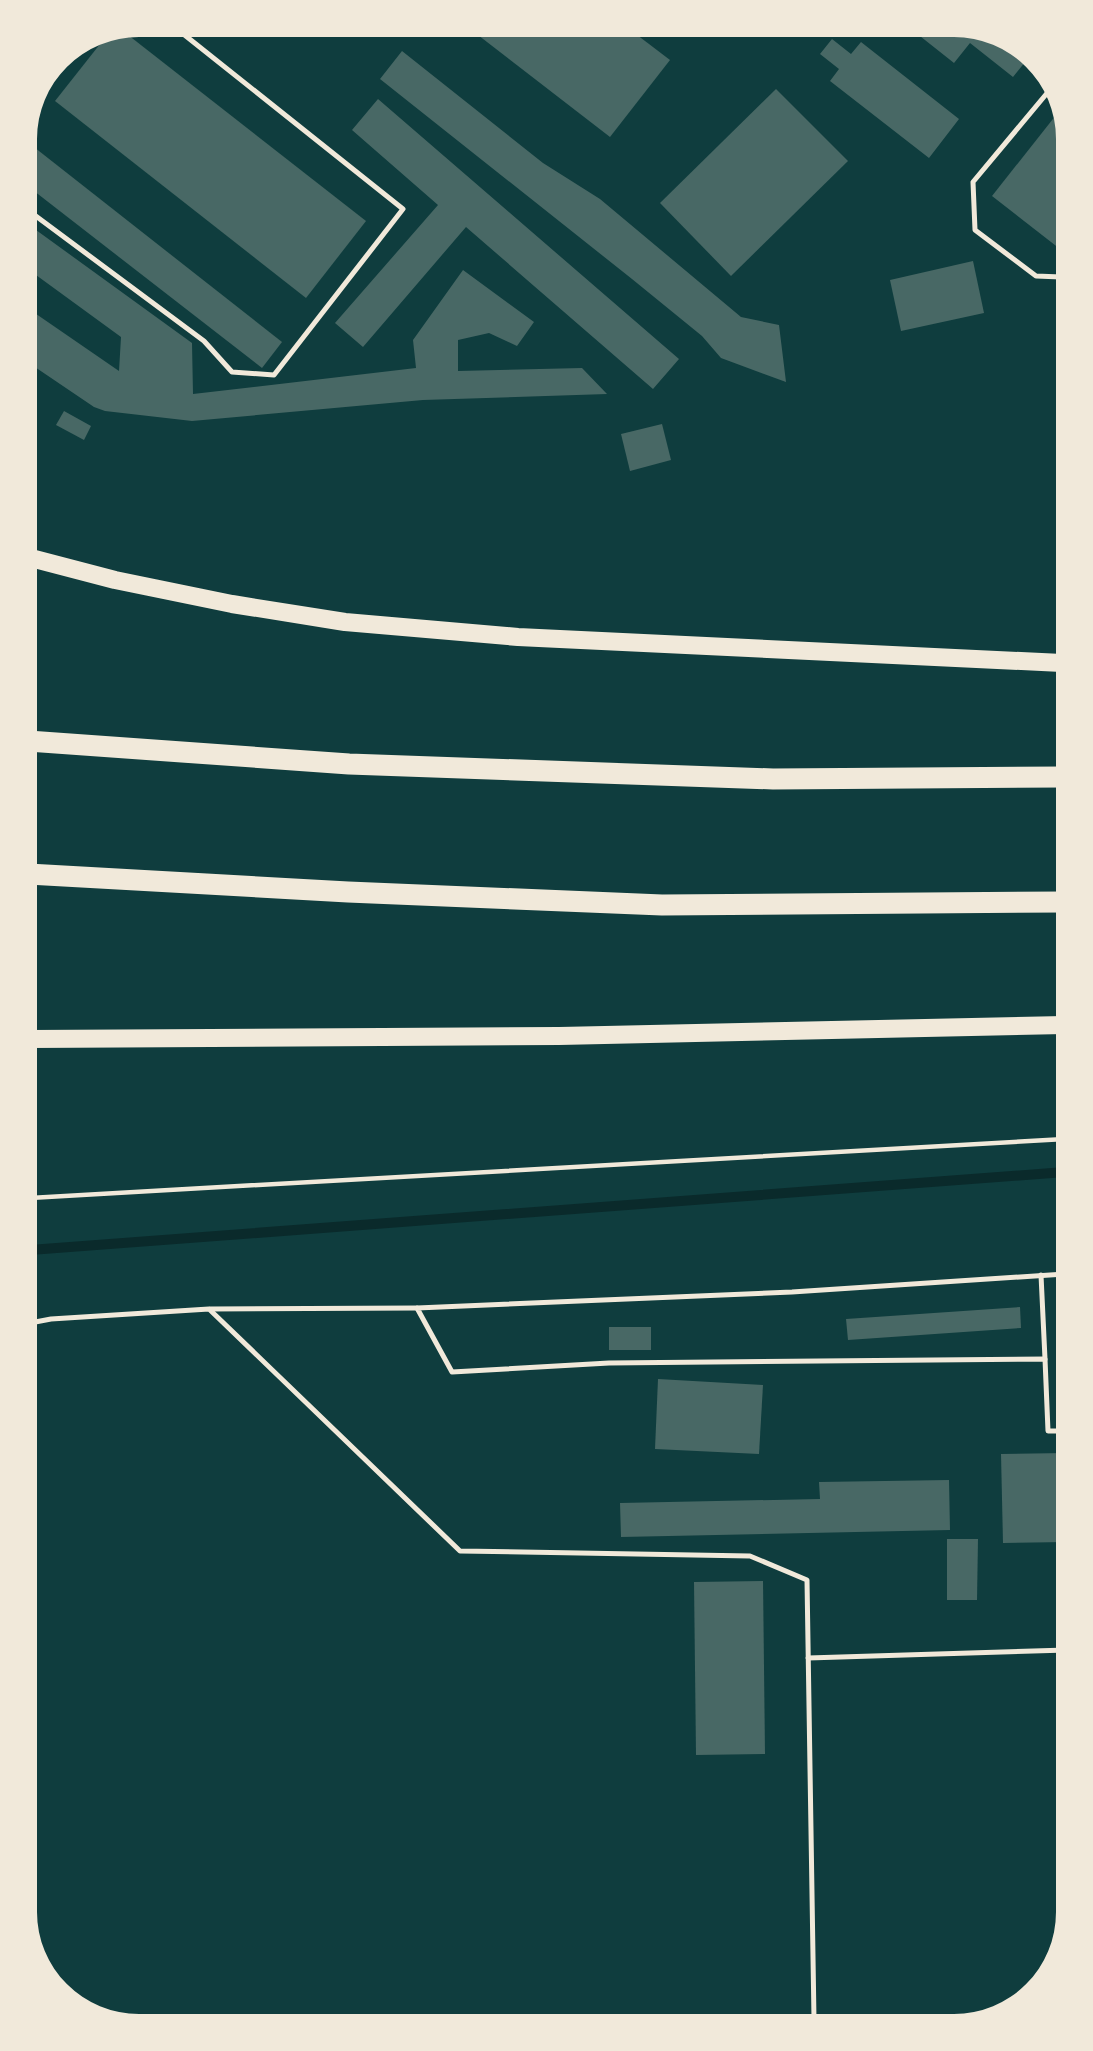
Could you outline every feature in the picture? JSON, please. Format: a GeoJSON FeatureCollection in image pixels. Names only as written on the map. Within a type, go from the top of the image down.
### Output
{"type":"FeatureCollection","features":[{"type":"Feature","properties":{"kind":"highway"},"geometry":{"type":"LineString","coordinates":[[37,742],[348,764],[773,779],[1056,777]]}},
{"type":"Feature","properties":{"kind":"highway"},"geometry":{"type":"LineString","coordinates":[[37,875],[348,892],[662,905],[1056,902]]}},
{"type":"Feature","properties":{"kind":"main road"},"geometry":{"type":"LineString","coordinates":[[37,560],[115,580],[232,604],[345,622],[518,637],[1056,663]]}},
{"type":"Feature","properties":{"kind":"main road"},"geometry":{"type":"LineString","coordinates":[[37,1039],[572,1036],[1056,1025]]}},
{"type":"Feature","properties":{"kind":"lane"},"geometry":{"type":"LineString","coordinates":[[37,217],[204,341],[232,372],[274,375],[403,209],[188,37]]}},
{"type":"Feature","properties":{"kind":"lane"},"geometry":{"type":"LineString","coordinates":[[1046,95],[973,182],[975,230],[1036,276],[1056,277]]}},
{"type":"Feature","properties":{"kind":"lane"},"geometry":{"type":"LineString","coordinates":[[37,1322],[209,1310],[417,1308],[792,1292],[1056,1274]]}},
{"type":"Feature","properties":{"kind":"lane"},"geometry":{"type":"LineString","coordinates":[[1041,1275],[1048,1432],[1056,1432]]}},
{"type":"Feature","properties":{"kind":"lane"},"geometry":{"type":"LineString","coordinates":[[417,1308],[452,1372],[609,1363],[1045,1359]]}},
{"type":"Feature","properties":{"kind":"lane"},"geometry":{"type":"LineString","coordinates":[[209,1310],[460,1551],[750,1556],[807,1580],[814,2014]]}},
{"type":"Feature","properties":{"kind":"lane"},"geometry":{"type":"LineString","coordinates":[[808,1658],[1056,1650]]}},
{"type":"Feature","properties":{"kind":"path"},"geometry":{"type":"LineString","coordinates":[[37,1198],[1056,1140]]}},
{"type":"Feature","properties":{"kind":"building"},"geometry":{"type":"Polygon","coordinates":[[[481,37],[640,37],[670,60],[610,137],[481,37]]]}},
{"type":"Feature","properties":{"kind":"building"},"geometry":{"type":"Polygon","coordinates":[[[921,37],[961,37],[987,42],[1005,50],[1023,64],[1013,77],[970,43],[954,63],[921,37]]]}},
{"type":"Feature","properties":{"kind":"building"},"geometry":{"type":"Polygon","coordinates":[[[132,38],[366,221],[306,298],[55,101],[99,46],[132,38]]]}},
{"type":"Feature","properties":{"kind":"building"},"geometry":{"type":"Polygon","coordinates":[[[832,39],[851,54],[861,42],[959,119],[929,158],[830,81],[839,69],[820,54],[832,39]]]}},
{"type":"Feature","properties":{"kind":"building"},"geometry":{"type":"Polygon","coordinates":[[[402,51],[543,163],[600,199],[741,317],[779,325],[786,382],[721,358],[702,336],[380,79],[402,51]]]}},
{"type":"Feature","properties":{"kind":"building"},"geometry":{"type":"Polygon","coordinates":[[[776,89],[848,161],[731,276],[660,203],[776,89]]]}},
{"type":"Feature","properties":{"kind":"building"},"geometry":{"type":"Polygon","coordinates":[[[378,99],[679,359],[653,389],[466,227],[363,347],[335,323],[438,205],[352,130],[378,99]]]}},
{"type":"Feature","properties":{"kind":"building"},"geometry":{"type":"Polygon","coordinates":[[[1054,118],[1056,246],[992,196],[1054,118]]]}},
{"type":"Feature","properties":{"kind":"building"},"geometry":{"type":"Polygon","coordinates":[[[37,149],[282,342],[262,368],[37,193],[37,149]]]}},
{"type":"Feature","properties":{"kind":"building"},"geometry":{"type":"Polygon","coordinates":[[[37,231],[192,343],[193,394],[416,368],[413,340],[463,270],[534,322],[517,346],[489,333],[458,340],[458,371],[582,368],[607,394],[423,400],[192,421],[105,411],[94,407],[37,368],[37,315],[119,371],[121,337],[37,276],[37,231]]]}},
{"type":"Feature","properties":{"kind":"building"},"geometry":{"type":"Polygon","coordinates":[[[973,261],[984,313],[901,331],[890,280],[973,261]]]}},
{"type":"Feature","properties":{"kind":"building"},"geometry":{"type":"Polygon","coordinates":[[[64,411],[91,426],[84,440],[56,425],[64,411]]]}},
{"type":"Feature","properties":{"kind":"building"},"geometry":{"type":"Polygon","coordinates":[[[662,424],[671,460],[630,471],[621,434],[662,424]]]}},
{"type":"Feature","properties":{"kind":"building"},"geometry":{"type":"Polygon","coordinates":[[[1020,1307],[1021,1328],[848,1340],[846,1319],[1020,1307]]]}},
{"type":"Feature","properties":{"kind":"building"},"geometry":{"type":"Polygon","coordinates":[[[609,1327],[651,1327],[651,1350],[609,1350],[609,1327]]]}},
{"type":"Feature","properties":{"kind":"building"},"geometry":{"type":"Polygon","coordinates":[[[658,1379],[763,1385],[759,1454],[655,1449],[658,1379]]]}},
{"type":"Feature","properties":{"kind":"building"},"geometry":{"type":"Polygon","coordinates":[[[1056,1453],[1056,1542],[1003,1543],[1001,1454],[1056,1453]]]}},
{"type":"Feature","properties":{"kind":"building"},"geometry":{"type":"Polygon","coordinates":[[[949,1480],[950,1530],[621,1537],[620,1503],[820,1499],[819,1482],[949,1480]]]}},
{"type":"Feature","properties":{"kind":"building"},"geometry":{"type":"Polygon","coordinates":[[[947,1539],[978,1539],[977,1600],[947,1600],[947,1539]]]}},
{"type":"Feature","properties":{"kind":"building"},"geometry":{"type":"Polygon","coordinates":[[[763,1581],[765,1754],[696,1755],[694,1582],[763,1581]]]}},
{"type":"Feature","properties":{"kind":"waterway"},"geometry":{"type":"LineString","coordinates":[[37,1249],[1056,1173]]}}]}
